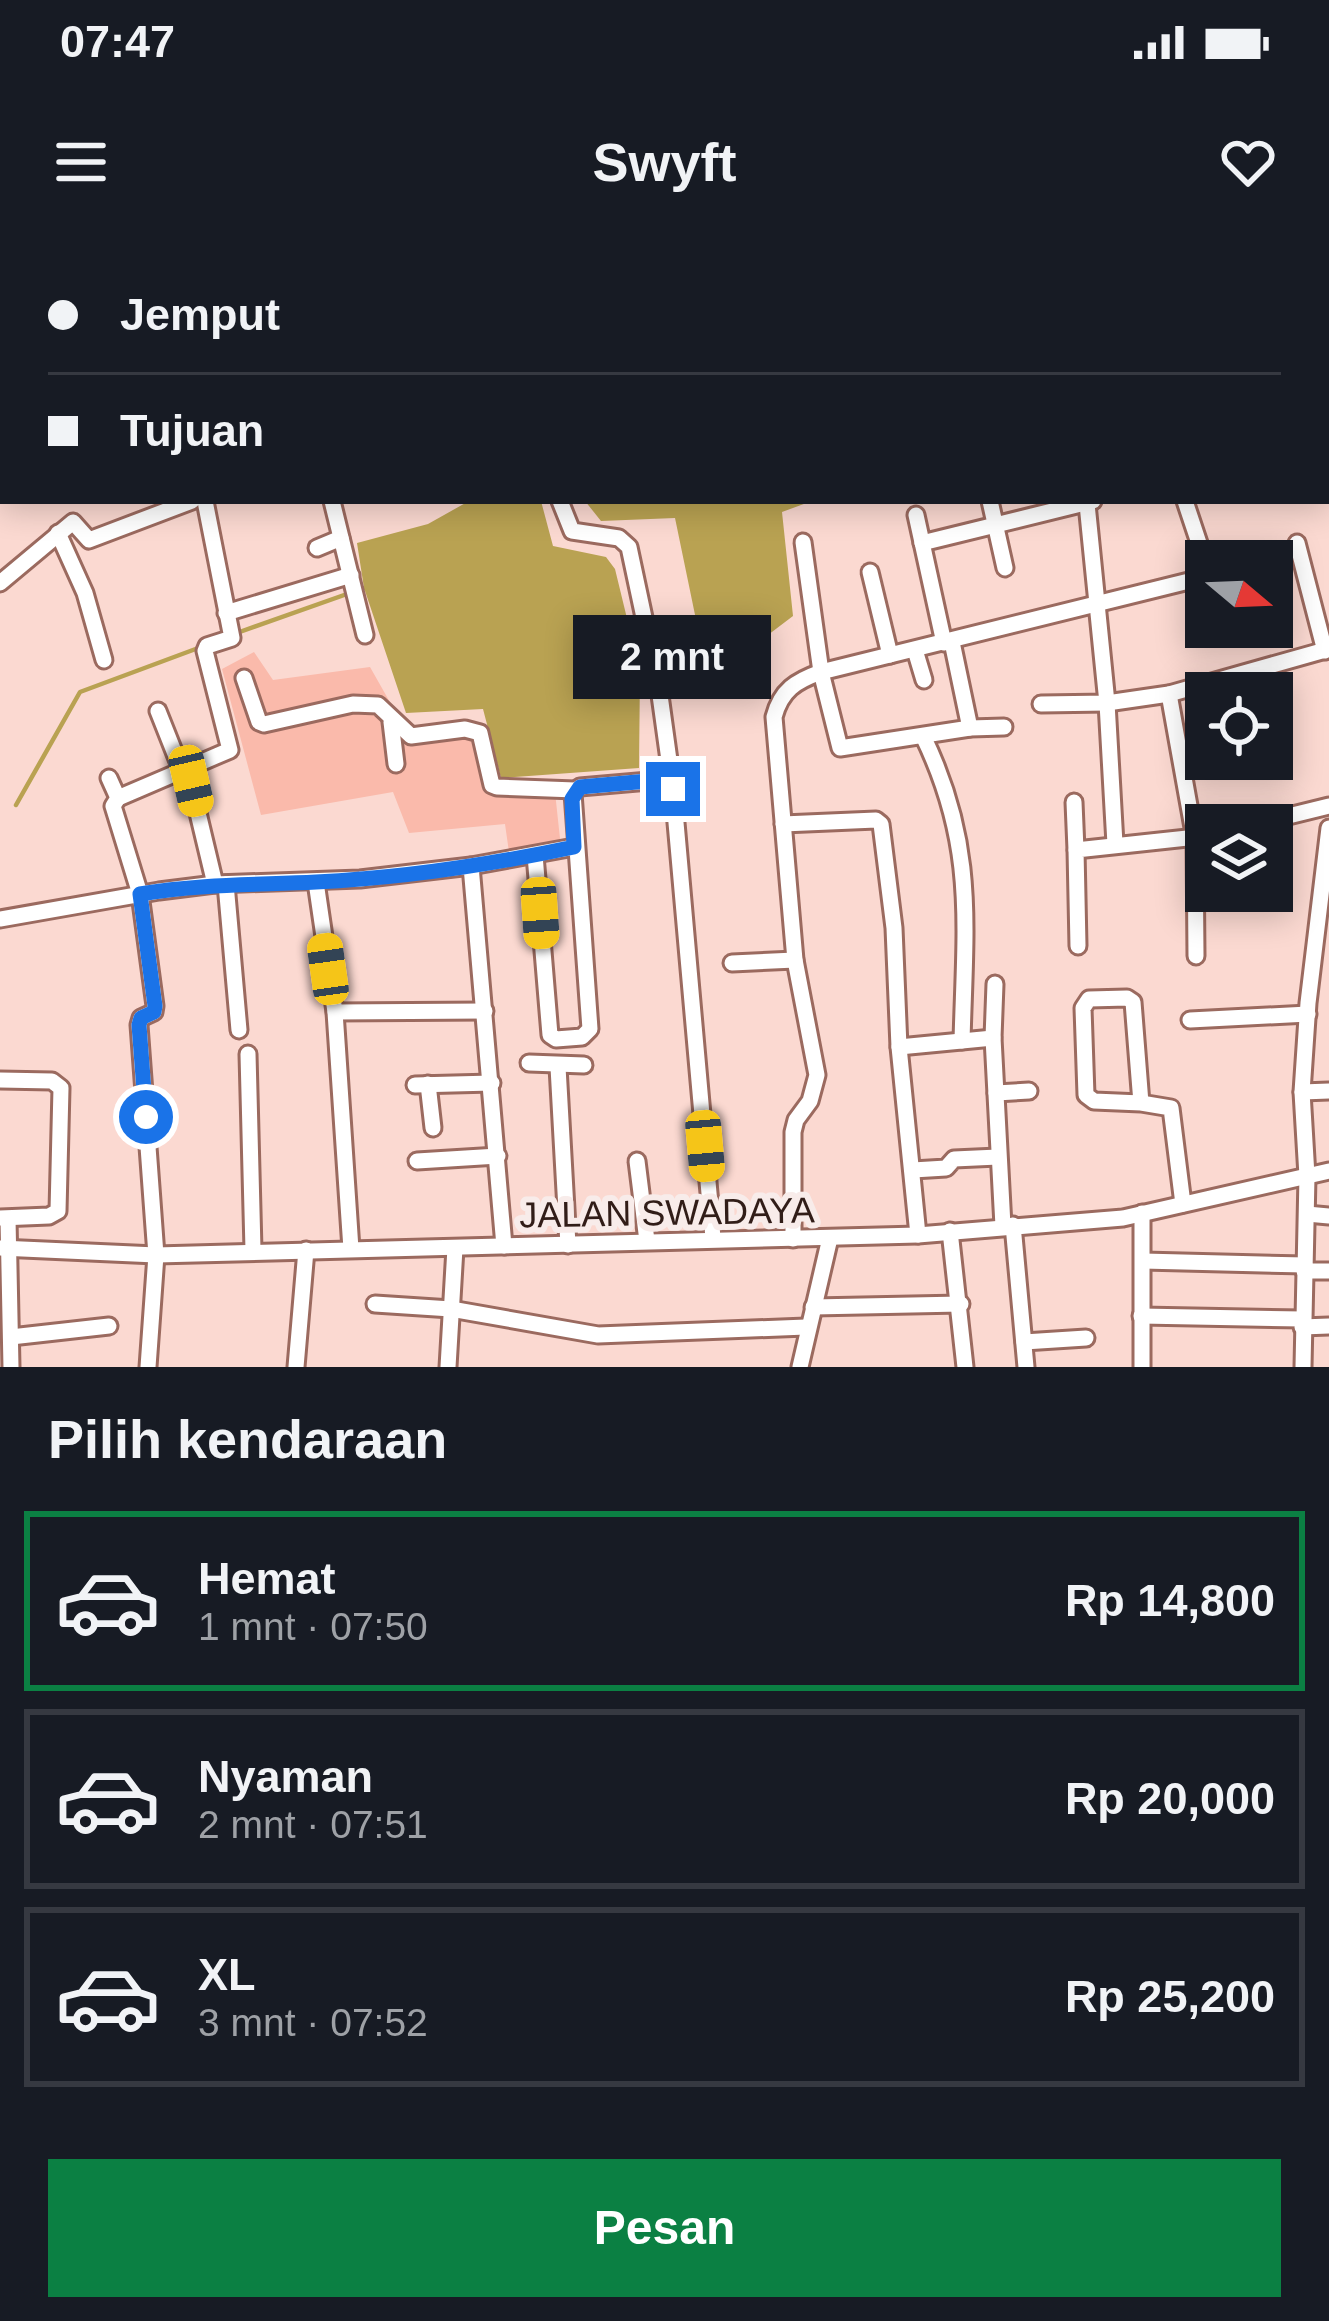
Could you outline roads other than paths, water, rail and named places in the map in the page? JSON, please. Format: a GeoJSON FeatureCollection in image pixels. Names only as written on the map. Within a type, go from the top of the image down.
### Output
{"type":"FeatureCollection","features":[{"type":"Feature","properties":{"kind":"street"},"geometry":{"type":"LineString","coordinates":[[0,583],[75,521],[89,540],[184,504]]}},
{"type":"Feature","properties":{"kind":"street"},"geometry":{"type":"LineString","coordinates":[[92,811],[230,750],[205,649],[232,637],[206,504]]}},
{"type":"Feature","properties":{"kind":"street"},"geometry":{"type":"LineString","coordinates":[[333,504],[365,635]]}},
{"type":"Feature","properties":{"kind":"street"},"geometry":{"type":"LineString","coordinates":[[561,504],[572,530],[619,538],[628,547],[659,688],[712,1238]]}},
{"type":"Feature","properties":{"kind":"street"},"geometry":{"type":"LineString","coordinates":[[991,504],[1005,568]]}},
{"type":"Feature","properties":{"kind":"street"},"geometry":{"type":"LineString","coordinates":[[1090,504],[1115,844]]}},
{"type":"Feature","properties":{"kind":"street"},"geometry":{"type":"LineString","coordinates":[[1186,504],[1198,540]]}},
{"type":"Feature","properties":{"kind":"street"},"geometry":{"type":"LineString","coordinates":[[922,543],[1054,507]]}},
{"type":"Feature","properties":{"kind":"street"},"geometry":{"type":"LineString","coordinates":[[916,515],[970,728]]}},
{"type":"Feature","properties":{"kind":"street"},"geometry":{"type":"LineString","coordinates":[[58,533],[86,592],[104,660]]}},
{"type":"Feature","properties":{"kind":"street"},"geometry":{"type":"LineString","coordinates":[[317,548],[341,538]]}},
{"type":"Feature","properties":{"kind":"street"},"geometry":{"type":"LineString","coordinates":[[803,542],[821,672],[840,748],[1004,727]]}},
{"type":"Feature","properties":{"kind":"street"},"geometry":{"type":"LineString","coordinates":[[1041,704],[1107,703],[1168,694],[1327,650],[1297,543]]}},
{"type":"Feature","properties":{"kind":"street"},"geometry":{"type":"LineString","coordinates":[[871,572],[890,655]]}},
{"type":"Feature","properties":{"kind":"street"},"geometry":{"type":"LineString","coordinates":[[226,615],[352,578]]}},
{"type":"Feature","properties":{"kind":"street"},"geometry":{"type":"LineString","coordinates":[[793,1239],[793,1132],[810,1101],[817,1075],[795,960],[783,824],[774,717],[784,692],[821,672],[1185,582]]}},
{"type":"Feature","properties":{"kind":"street"},"geometry":{"type":"LineString","coordinates":[[915,650],[924,680]]}},
{"type":"Feature","properties":{"kind":"street"},"geometry":{"type":"LineString","coordinates":[[244,678],[259,722],[264,724],[353,704],[378,705],[411,736],[465,729],[480,734],[492,785],[497,788],[575,790],[671,779]]}},
{"type":"Feature","properties":{"kind":"street"},"geometry":{"type":"LineString","coordinates":[[1168,694],[1192,804]]}},
{"type":"Feature","properties":{"kind":"street"},"geometry":{"type":"LineString","coordinates":[[158,711],[184,768],[220,884],[239,1030]]}},
{"type":"Feature","properties":{"kind":"street"},"geometry":{"type":"LineString","coordinates":[[390,718],[397,764]]}},
{"type":"Feature","properties":{"kind":"street"},"geometry":{"type":"LineString","coordinates":[[922,736],[954,810],[963,866],[962,1041]]}},
{"type":"Feature","properties":{"kind":"street"},"geometry":{"type":"LineString","coordinates":[[109,778],[140,894],[155,1006],[139,1025],[156,1255],[148,1367]]}},
{"type":"Feature","properties":{"kind":"street"},"geometry":{"type":"LineString","coordinates":[[535,855],[548,1030],[556,1039],[582,1037],[590,1029],[574,847],[575,790]]}},
{"type":"Feature","properties":{"kind":"street"},"geometry":{"type":"LineString","coordinates":[[1073,802],[1078,946]]}},
{"type":"Feature","properties":{"kind":"street"},"geometry":{"type":"LineString","coordinates":[[1293,815],[1329,806]]}},
{"type":"Feature","properties":{"kind":"street"},"geometry":{"type":"LineString","coordinates":[[783,824],[880,822],[898,975],[899,1047],[917,1234]]}},
{"type":"Feature","properties":{"kind":"street"},"geometry":{"type":"LineString","coordinates":[[1303,1367],[1307,1176],[1302,1092],[1329,828]]}},
{"type":"Feature","properties":{"kind":"street"},"geometry":{"type":"LineString","coordinates":[[1076,850],[1185,839]]}},
{"type":"Feature","properties":{"kind":"street"},"geometry":{"type":"LineString","coordinates":[[0,920],[140,894],[471,866],[574,847]]}},
{"type":"Feature","properties":{"kind":"street"},"geometry":{"type":"LineString","coordinates":[[471,866],[504,1246]]}},
{"type":"Feature","properties":{"kind":"street"},"geometry":{"type":"LineString","coordinates":[[316,882],[334,1012],[351,1249]]}},
{"type":"Feature","properties":{"kind":"street"},"geometry":{"type":"LineString","coordinates":[[1196,956],[1197,912]]}},
{"type":"Feature","properties":{"kind":"street"},"geometry":{"type":"LineString","coordinates":[[732,963],[795,960]]}},
{"type":"Feature","properties":{"kind":"street"},"geometry":{"type":"LineString","coordinates":[[995,984],[998,1157],[1026,1367]]}},
{"type":"Feature","properties":{"kind":"street"},"geometry":{"type":"LineString","coordinates":[[1141,1103],[1133,1003],[1127,998],[1089,999],[1083,1008],[1086,1095],[1094,1101],[1171,1108],[1183,1204]]}},
{"type":"Feature","properties":{"kind":"street"},"geometry":{"type":"LineString","coordinates":[[334,1012],[485,1012]]}},
{"type":"Feature","properties":{"kind":"street"},"geometry":{"type":"LineString","coordinates":[[1190,1020],[1308,1014]]}},
{"type":"Feature","properties":{"kind":"street"},"geometry":{"type":"LineString","coordinates":[[899,1047],[993,1038]]}},
{"type":"Feature","properties":{"kind":"street"},"geometry":{"type":"LineString","coordinates":[[248,1054],[253,1250]]}},
{"type":"Feature","properties":{"kind":"street"},"geometry":{"type":"LineString","coordinates":[[529,1063],[584,1065]]}},
{"type":"Feature","properties":{"kind":"street"},"geometry":{"type":"LineString","coordinates":[[558,1067],[568,1245]]}},
{"type":"Feature","properties":{"kind":"street"},"geometry":{"type":"LineString","coordinates":[[0,1080],[52,1082],[61,1088],[58,1211],[49,1216],[4,1218],[11,1367]]}},
{"type":"Feature","properties":{"kind":"street"},"geometry":{"type":"LineString","coordinates":[[433,1128],[422,1084],[491,1083]]}},
{"type":"Feature","properties":{"kind":"street"},"geometry":{"type":"LineString","coordinates":[[1302,1092],[1329,1090]]}},
{"type":"Feature","properties":{"kind":"street"},"geometry":{"type":"LineString","coordinates":[[996,1093],[1029,1091]]}},
{"type":"Feature","properties":{"kind":"street"},"geometry":{"type":"LineString","coordinates":[[417,1162],[498,1156]]}},
{"type":"Feature","properties":{"kind":"street"},"geometry":{"type":"LineString","coordinates":[[913,1170],[946,1168],[954,1159],[998,1157]]}},
{"type":"Feature","properties":{"kind":"street"},"geometry":{"type":"LineString","coordinates":[[637,1160],[647,1241]]}},
{"type":"Feature","properties":{"kind":"street","name":"JALAN SWADAYA"},"geometry":{"type":"LineString","coordinates":[[5,1248],[156,1255],[917,1234],[1077,1223],[1329,1171]]}},
{"type":"Feature","properties":{"kind":"street"},"geometry":{"type":"LineString","coordinates":[[1142,1213],[1142,1367]]}},
{"type":"Feature","properties":{"kind":"street"},"geometry":{"type":"LineString","coordinates":[[1306,1214],[1329,1216]]}},
{"type":"Feature","properties":{"kind":"street"},"geometry":{"type":"LineString","coordinates":[[950,1232],[965,1367]]}},
{"type":"Feature","properties":{"kind":"street"},"geometry":{"type":"LineString","coordinates":[[800,1367],[830,1238]]}},
{"type":"Feature","properties":{"kind":"street"},"geometry":{"type":"LineString","coordinates":[[448,1367],[455,1248]]}},
{"type":"Feature","properties":{"kind":"street"},"geometry":{"type":"LineString","coordinates":[[296,1367],[306,1250]]}},
{"type":"Feature","properties":{"kind":"street"},"geometry":{"type":"LineString","coordinates":[[1143,1261],[1329,1271]]}},
{"type":"Feature","properties":{"kind":"street"},"geometry":{"type":"LineString","coordinates":[[374,1304],[451,1309],[598,1335],[806,1327]]}},
{"type":"Feature","properties":{"kind":"street"},"geometry":{"type":"LineString","coordinates":[[813,1307],[961,1304]]}},
{"type":"Feature","properties":{"kind":"street"},"geometry":{"type":"LineString","coordinates":[[1141,1316],[1329,1326]]}},
{"type":"Feature","properties":{"kind":"street"},"geometry":{"type":"LineString","coordinates":[[11,1337],[109,1326]]}},
{"type":"Feature","properties":{"kind":"street"},"geometry":{"type":"LineString","coordinates":[[1024,1342],[1085,1338]]}},
{"type":"Feature","properties":{"kind":"waterway"},"geometry":{"type":"LineString","coordinates":[[234,634],[364,588]]}},
{"type":"Feature","properties":{"kind":"waterway"},"geometry":{"type":"LineString","coordinates":[[16,805],[80,692],[201,647]]}}]}
